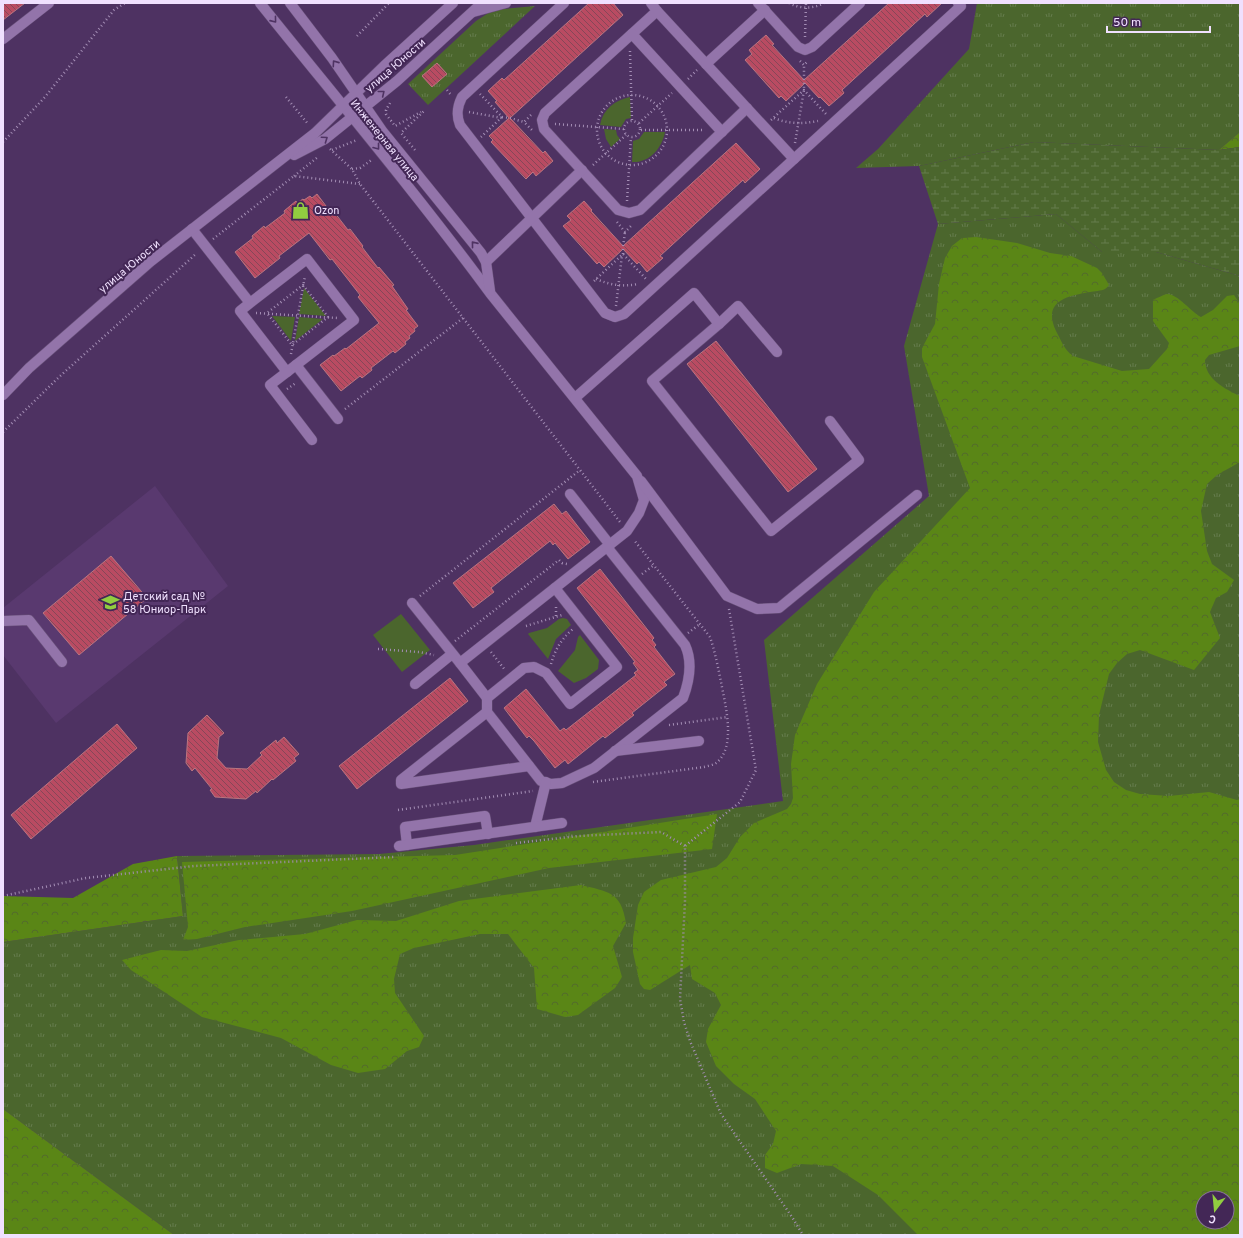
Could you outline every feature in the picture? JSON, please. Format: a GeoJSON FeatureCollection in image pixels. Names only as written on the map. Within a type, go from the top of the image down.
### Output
{"type":"FeatureCollection","features":[{"type":"Feature","properties":{"kind":"street"},"geometry":{"type":"LineString","coordinates":[[3,39],[48,3]]}},
{"type":"Feature","properties":{"kind":"street","name":"Инженерная улица"},"geometry":{"type":"LineString","coordinates":[[260,3],[637,476],[727,596]]}},
{"type":"Feature","properties":{"kind":"street","name":"Инженерная улица"},"geometry":{"type":"LineString","coordinates":[[290,3],[332,58],[387,136],[481,253],[486,262],[490,293]]}},
{"type":"Feature","properties":{"kind":"street","name":"улица Юности"},"geometry":{"type":"LineString","coordinates":[[3,395],[29,368],[150,262],[315,133],[453,3]]}},
{"type":"Feature","properties":{"kind":"street","name":"улица Юности"},"geometry":{"type":"LineString","coordinates":[[278,163],[328,146],[352,118],[397,81],[482,3]]}},
{"type":"Feature","properties":{"kind":"street"},"geometry":{"type":"LineString","coordinates":[[471,13],[506,3]]}},
{"type":"Feature","properties":{"kind":"street"},"geometry":{"type":"LineString","coordinates":[[564,3],[462,97],[457,111],[458,118],[460,125],[605,313],[614,316],[624,314],[961,6],[958,3]]}},
{"type":"Feature","properties":{"kind":"street"},"geometry":{"type":"LineString","coordinates":[[706,64],[761,7],[798,47],[805,49],[812,47],[860,3]]}},
{"type":"Feature","properties":{"kind":"street"},"geometry":{"type":"LineString","coordinates":[[747,108],[720,131],[640,210],[635,213],[626,213],[618,210],[544,129],[542,123],[545,113],[631,35],[654,7],[794,159]]}},
{"type":"Feature","properties":{"kind":"street"},"geometry":{"type":"LineString","coordinates":[[631,35],[720,131]]}},
{"type":"Feature","properties":{"kind":"street"},"geometry":{"type":"LineString","coordinates":[[486,262],[583,172]]}},
{"type":"Feature","properties":{"kind":"street"},"geometry":{"type":"LineString","coordinates":[[192,229],[250,303]]}},
{"type":"Feature","properties":{"kind":"street"},"geometry":{"type":"LineString","coordinates":[[287,372],[240,311],[308,259],[354,319],[354,320],[287,372],[270,385],[312,440]]}},
{"type":"Feature","properties":{"kind":"street"},"geometry":{"type":"LineString","coordinates":[[575,398],[694,293],[720,324]]}},
{"type":"Feature","properties":{"kind":"street"},"geometry":{"type":"LineString","coordinates":[[777,352],[738,306],[720,324],[652,381],[771,531],[859,460],[830,421]]}},
{"type":"Feature","properties":{"kind":"street"},"geometry":{"type":"LineString","coordinates":[[296,365],[338,419]]}},
{"type":"Feature","properties":{"kind":"street"},"geometry":{"type":"LineString","coordinates":[[460,663],[627,531],[639,513],[644,500],[637,476]]}},
{"type":"Feature","properties":{"kind":"street"},"geometry":{"type":"LineString","coordinates":[[412,603],[449,653],[460,663],[487,698],[487,712],[541,781],[551,784],[562,783],[594,768],[683,698],[687,685],[689,653],[685,645],[570,494]]}},
{"type":"Feature","properties":{"kind":"street"},"geometry":{"type":"LineString","coordinates":[[727,596],[757,609],[780,608],[916,496]]}},
{"type":"Feature","properties":{"kind":"street"},"geometry":{"type":"LineString","coordinates":[[487,698],[524,668],[534,668],[540,669],[546,673],[570,704],[617,667],[555,588]]}},
{"type":"Feature","properties":{"kind":"street"},"geometry":{"type":"LineString","coordinates":[[3,621],[29,620],[62,662]]}},
{"type":"Feature","properties":{"kind":"street"},"geometry":{"type":"LineString","coordinates":[[415,684],[449,653]]}},
{"type":"Feature","properties":{"kind":"street"},"geometry":{"type":"LineString","coordinates":[[487,712],[401,780],[401,784],[529,766]]}},
{"type":"Feature","properties":{"kind":"street"},"geometry":{"type":"LineString","coordinates":[[615,752],[699,741]]}},
{"type":"Feature","properties":{"kind":"street"},"geometry":{"type":"LineString","coordinates":[[535,827],[546,782]]}},
{"type":"Feature","properties":{"kind":"street"},"geometry":{"type":"LineString","coordinates":[[488,834],[485,816],[405,827],[403,846],[488,834],[562,823]]}},
{"type":"Feature","properties":{"kind":"path"},"geometry":{"type":"LineString","coordinates":[[3,142],[45,97],[114,10],[125,3]]}},
{"type":"Feature","properties":{"kind":"path"},"geometry":{"type":"LineString","coordinates":[[357,36],[389,3]]}},
{"type":"Feature","properties":{"kind":"path"},"geometry":{"type":"LineString","coordinates":[[789,3],[794,6],[806,8],[824,3]]}},
{"type":"Feature","properties":{"kind":"path"},"geometry":{"type":"LineString","coordinates":[[794,147],[804,90],[806,3]]}},
{"type":"Feature","properties":{"kind":"path"},"geometry":{"type":"LineString","coordinates":[[631,35],[632,121]]}},
{"type":"Feature","properties":{"kind":"path"},"geometry":{"type":"LineString","coordinates":[[478,90],[502,118]]}},
{"type":"Feature","properties":{"kind":"path"},"geometry":{"type":"LineString","coordinates":[[804,90],[828,116],[819,120],[799,124],[772,120],[804,90]]}},
{"type":"Feature","properties":{"kind":"path"},"geometry":{"type":"LineString","coordinates":[[631,95],[646,98],[658,106],[664,115],[667,130],[666,139],[658,154],[644,162],[630,164],[619,161],[607,153],[598,136],[598,127],[602,112],[607,106],[614,100],[631,95]]}},
{"type":"Feature","properties":{"kind":"path"},"geometry":{"type":"LineString","coordinates":[[286,97],[315,133]]}},
{"type":"Feature","properties":{"kind":"path"},"geometry":{"type":"LineString","coordinates":[[394,100],[386,110],[386,114],[395,126],[424,111],[401,133],[416,152]]}},
{"type":"Feature","properties":{"kind":"path"},"geometry":{"type":"LineString","coordinates":[[459,103],[466,111],[502,118],[542,123],[624,129]]}},
{"type":"Feature","properties":{"kind":"path"},"geometry":{"type":"LineString","coordinates":[[480,138],[502,118]]}},
{"type":"Feature","properties":{"kind":"path"},"geometry":{"type":"LineString","coordinates":[[632,121],[639,124],[641,130],[637,136],[631,138],[626,135],[624,129],[625,124],[632,121]]}},
{"type":"Feature","properties":{"kind":"path"},"geometry":{"type":"LineString","coordinates":[[641,130],[720,131]]}},
{"type":"Feature","properties":{"kind":"path"},"geometry":{"type":"LineString","coordinates":[[583,172],[607,153],[626,135]]}},
{"type":"Feature","properties":{"kind":"path"},"geometry":{"type":"LineString","coordinates":[[211,240],[294,176],[328,146],[369,138]]}},
{"type":"Feature","properties":{"kind":"path"},"geometry":{"type":"LineString","coordinates":[[614,316],[623,254],[631,138]]}},
{"type":"Feature","properties":{"kind":"path"},"geometry":{"type":"LineString","coordinates":[[328,146],[352,169],[360,184],[627,531]]}},
{"type":"Feature","properties":{"kind":"path"},"geometry":{"type":"LineString","coordinates":[[352,169],[360,168],[378,155]]}},
{"type":"Feature","properties":{"kind":"path"},"geometry":{"type":"LineString","coordinates":[[294,176],[360,184]]}},
{"type":"Feature","properties":{"kind":"path"},"geometry":{"type":"LineString","coordinates":[[3,432],[59,377],[198,252]]}},
{"type":"Feature","properties":{"kind":"path"},"geometry":{"type":"LineString","coordinates":[[591,283],[623,254]]}},
{"type":"Feature","properties":{"kind":"path"},"geometry":{"type":"LineString","coordinates":[[596,278],[611,284],[628,286],[648,281],[623,254]]}},
{"type":"Feature","properties":{"kind":"path"},"geometry":{"type":"LineString","coordinates":[[287,372],[308,259]]}},
{"type":"Feature","properties":{"kind":"path"},"geometry":{"type":"LineString","coordinates":[[268,314],[303,285]]}},
{"type":"Feature","properties":{"kind":"path"},"geometry":{"type":"LineString","coordinates":[[303,285],[327,317]]}},
{"type":"Feature","properties":{"kind":"path"},"geometry":{"type":"LineString","coordinates":[[240,312],[354,319]]}},
{"type":"Feature","properties":{"kind":"path"},"geometry":{"type":"LineString","coordinates":[[268,314],[293,344]]}},
{"type":"Feature","properties":{"kind":"path"},"geometry":{"type":"LineString","coordinates":[[293,344],[327,317]]}},
{"type":"Feature","properties":{"kind":"path"},"geometry":{"type":"LineString","coordinates":[[412,603],[580,470]]}},
{"type":"Feature","properties":{"kind":"path"},"geometry":{"type":"LineString","coordinates":[[378,649],[449,653],[559,560]]}},
{"type":"Feature","properties":{"kind":"path"},"geometry":{"type":"LineString","coordinates":[[685,846],[740,802],[756,770],[727,596]]}},
{"type":"Feature","properties":{"kind":"path"},"geometry":{"type":"LineString","coordinates":[[522,628],[573,612]]}},
{"type":"Feature","properties":{"kind":"path"},"geometry":{"type":"LineString","coordinates":[[551,664],[553,656],[561,641],[574,628],[582,623]]}},
{"type":"Feature","properties":{"kind":"path"},"geometry":{"type":"LineString","coordinates":[[484,644],[512,678]]}},
{"type":"Feature","properties":{"kind":"path"},"geometry":{"type":"LineString","coordinates":[[668,725],[728,717]]}},
{"type":"Feature","properties":{"kind":"path"},"geometry":{"type":"LineString","coordinates":[[515,843],[578,836],[662,832],[685,846]]}},
{"type":"Feature","properties":{"kind":"path"},"geometry":{"type":"LineString","coordinates":[[685,846],[685,901],[680,999],[684,1022],[690,1041],[720,1114],[803,1235]]}},
{"type":"Feature","properties":{"kind":"path"},"geometry":{"type":"LineString","coordinates":[[3,896],[86,878],[194,866],[397,856]]}},
{"type":"Feature","properties":{"kind":"shaded area","name":"Детский сад № 58 Юниор-Парк"},"geometry":{"type":"Polygon","coordinates":[[[155,486],[228,586],[56,723],[3,655],[3,608],[155,486]]]}},
{"type":"Feature","properties":{"kind":"green space"},"geometry":{"type":"Polygon","coordinates":[[[977,3],[1240,3],[1240,132],[1219,150],[1034,142],[919,166],[856,168],[878,149],[969,49],[977,3]]]}},
{"type":"Feature","properties":{"kind":"green space"},"geometry":{"type":"Polygon","coordinates":[[[535,6],[428,105],[408,84],[476,21],[493,10],[535,6]]]}},
{"type":"Feature","properties":{"kind":"green space"},"geometry":{"type":"Polygon","coordinates":[[[630,97],[631,118],[626,119],[621,127],[600,125],[604,114],[610,106],[619,100],[630,97]]]}},
{"type":"Feature","properties":{"kind":"green space"},"geometry":{"type":"Polygon","coordinates":[[[604,129],[616,130],[620,139],[611,147],[606,139],[604,129]]]}},
{"type":"Feature","properties":{"kind":"green space"},"geometry":{"type":"Polygon","coordinates":[[[644,132],[665,132],[658,149],[650,157],[638,162],[632,162],[633,141],[639,139],[644,132]]]}},
{"type":"Feature","properties":{"kind":"green space"},"geometry":{"type":"Polygon","coordinates":[[[1240,132],[1240,147],[1219,150],[1240,132]]]}},
{"type":"Feature","properties":{"kind":"green space"},"geometry":{"type":"Polygon","coordinates":[[[1034,142],[1219,150],[1240,147],[1240,276],[1156,252],[1102,252],[1056,214],[938,224],[919,166],[1034,142]]]}},
{"type":"Feature","properties":{"kind":"green space"},"geometry":{"type":"Polygon","coordinates":[[[1056,214],[1102,252],[1156,252],[1240,276],[1240,1235],[174,1235],[3,1109],[3,942],[183,916],[177,856],[379,854],[474,845],[783,801],[764,640],[929,496],[904,346],[938,224],[1056,214]]]}},
{"type":"Feature","properties":{"kind":"green space"},"geometry":{"type":"Polygon","coordinates":[[[976,237],[1017,243],[1050,253],[1071,256],[1097,268],[1102,273],[1109,285],[1102,290],[1065,298],[1055,307],[1052,313],[1052,321],[1063,345],[1073,356],[1122,371],[1149,369],[1167,349],[1169,343],[1153,321],[1153,300],[1167,294],[1171,295],[1176,297],[1201,317],[1213,310],[1227,296],[1234,295],[1240,304],[1240,346],[1209,355],[1205,360],[1208,373],[1212,378],[1222,387],[1240,396],[1240,462],[1217,475],[1207,484],[1201,511],[1207,551],[1212,564],[1234,580],[1227,592],[1216,598],[1210,612],[1220,638],[1194,670],[1140,650],[1127,654],[1117,663],[1109,674],[1099,715],[1098,742],[1106,770],[1114,782],[1126,790],[1140,794],[1169,796],[1209,792],[1237,800],[1240,799],[1240,1235],[918,1235],[878,1195],[833,1166],[801,1164],[777,1173],[765,1168],[765,1155],[773,1144],[776,1131],[755,1099],[734,1084],[716,1066],[706,1042],[708,1029],[721,1005],[715,993],[692,979],[690,965],[650,990],[644,989],[640,984],[633,952],[633,938],[638,905],[644,892],[661,880],[716,867],[727,858],[740,837],[754,823],[787,809],[793,798],[791,764],[795,735],[817,684],[874,592],[970,488],[922,357],[922,348],[935,324],[939,284],[945,258],[952,246],[962,238],[976,237]]]}},
{"type":"Feature","properties":{"kind":"green space"},"geometry":{"type":"Polygon","coordinates":[[[304,288],[326,316],[299,314],[304,288]]]}},
{"type":"Feature","properties":{"kind":"green space"},"geometry":{"type":"Polygon","coordinates":[[[272,316],[295,317],[291,341],[272,316]]]}},
{"type":"Feature","properties":{"kind":"green space"},"geometry":{"type":"Polygon","coordinates":[[[299,317],[323,319],[295,341],[299,317]]]}},
{"type":"Feature","properties":{"kind":"green space"},"geometry":{"type":"Polygon","coordinates":[[[401,614],[430,650],[402,672],[373,635],[401,614]]]}},
{"type":"Feature","properties":{"kind":"green space"},"geometry":{"type":"Polygon","coordinates":[[[559,619],[567,619],[571,625],[556,639],[548,659],[528,634],[547,628],[559,619]]]}},
{"type":"Feature","properties":{"kind":"green space"},"geometry":{"type":"Polygon","coordinates":[[[580,635],[599,660],[598,669],[586,678],[574,683],[558,671],[575,650],[578,637],[580,635]]]}},
{"type":"Feature","properties":{"kind":"green space"},"geometry":{"type":"Polygon","coordinates":[[[717,814],[712,849],[549,868],[352,911],[245,927],[197,939],[183,940],[188,927],[182,862],[455,855],[717,814]]]}},
{"type":"Feature","properties":{"kind":"green space"},"geometry":{"type":"Polygon","coordinates":[[[177,856],[183,916],[3,942],[3,896],[73,898],[133,864],[177,856]]]}},
{"type":"Feature","properties":{"kind":"green space"},"geometry":{"type":"Polygon","coordinates":[[[581,885],[599,889],[612,895],[617,899],[624,912],[626,923],[613,946],[622,977],[615,988],[578,1015],[565,1017],[537,1009],[534,968],[508,934],[480,934],[414,948],[400,954],[394,979],[395,993],[424,1036],[419,1047],[407,1051],[385,1069],[358,1073],[331,1065],[281,1038],[202,1017],[131,970],[122,960],[161,950],[187,951],[239,940],[305,934],[357,920],[396,921],[459,901],[581,885]]]}},
{"type":"Feature","properties":{"kind":"green space"},"geometry":{"type":"Polygon","coordinates":[[[3,1109],[174,1235],[3,1235],[3,1109]]]}},
{"type":"Feature","properties":{"kind":"building"},"geometry":{"type":"Polygon","coordinates":[[[3,3],[25,3],[3,20],[3,3]]]}},
{"type":"Feature","properties":{"kind":"building"},"geometry":{"type":"Polygon","coordinates":[[[589,3],[613,3],[623,15],[510,118],[543,153],[545,151],[553,161],[536,176],[533,172],[526,179],[491,142],[493,140],[489,136],[509,118],[495,102],[497,101],[488,91],[502,78],[504,80],[589,3]]]}},
{"type":"Feature","properties":{"kind":"building"},"geometry":{"type":"Polygon","coordinates":[[[889,3],[942,3],[927,17],[925,14],[842,90],[844,93],[829,106],[805,83],[786,101],[781,96],[779,98],[745,60],[752,54],[749,50],[766,35],[774,44],[772,45],[804,80],[889,3]]]}},
{"type":"Feature","properties":{"kind":"building"},"geometry":{"type":"Polygon","coordinates":[[[437,63],[447,74],[432,87],[422,76],[437,63]]]}},
{"type":"Feature","properties":{"kind":"building"},"geometry":{"type":"Polygon","coordinates":[[[736,143],[760,169],[745,183],[743,180],[660,256],[663,258],[647,272],[639,262],[637,264],[623,249],[604,267],[599,262],[597,264],[563,226],[571,220],[567,216],[584,201],[592,210],[591,211],[623,246],[736,143]]]}},
{"type":"Feature","properties":{"kind":"building"},"geometry":{"type":"Polygon","coordinates":[[[317,194],[329,210],[331,208],[348,230],[350,229],[378,268],[379,267],[394,285],[392,286],[408,309],[406,310],[418,326],[409,336],[410,338],[405,342],[406,344],[395,353],[393,351],[371,368],[372,370],[362,378],[360,376],[341,391],[320,365],[333,355],[334,356],[345,348],[346,349],[379,323],[358,297],[360,295],[332,259],[330,260],[309,233],[279,256],[280,258],[255,278],[235,252],[253,238],[252,236],[264,226],[265,228],[285,213],[284,211],[296,201],[297,203],[310,196],[312,198],[317,194]]]}},
{"type":"Feature","properties":{"kind":"building"},"geometry":{"type":"Polygon","coordinates":[[[716,341],[817,469],[788,492],[687,364],[716,341]]]}},
{"type":"Feature","properties":{"kind":"building"},"geometry":{"type":"Polygon","coordinates":[[[554,504],[562,514],[566,511],[590,542],[568,559],[555,543],[553,545],[550,541],[491,588],[494,592],[473,608],[453,583],[554,504]]]}},
{"type":"Feature","properties":{"kind":"building"},"geometry":{"type":"Polygon","coordinates":[[[111,556],[147,598],[79,655],[43,613],[111,556]]]}},
{"type":"Feature","properties":{"kind":"building"},"geometry":{"type":"Polygon","coordinates":[[[600,569],[654,638],[652,640],[656,645],[654,647],[675,674],[664,682],[667,685],[632,713],[634,715],[605,738],[603,736],[568,764],[565,760],[555,768],[534,741],[529,736],[527,738],[504,708],[526,689],[560,731],[564,728],[566,730],[636,675],[634,673],[638,670],[633,663],[635,662],[577,588],[600,569]]]}},
{"type":"Feature","properties":{"kind":"building"},"geometry":{"type":"Polygon","coordinates":[[[450,678],[468,701],[357,789],[339,766],[450,678]]]}},
{"type":"Feature","properties":{"kind":"building"},"geometry":{"type":"Polygon","coordinates":[[[207,715],[224,733],[219,737],[217,758],[226,768],[247,769],[262,755],[260,753],[276,740],[277,743],[284,737],[299,754],[294,758],[296,761],[273,780],[272,779],[257,793],[256,791],[246,799],[215,797],[210,790],[212,789],[195,768],[192,771],[186,763],[188,733],[207,715]]]}},
{"type":"Feature","properties":{"kind":"building"},"geometry":{"type":"Polygon","coordinates":[[[117,724],[137,748],[31,839],[11,815],[117,724]]]}},
{"type":"Feature","properties":{"kind":"place","name":"Ozon"},"geometry":{"type":"Point","coordinates":[301,210]}},
{"type":"Feature","properties":{"kind":"place","name":"Детский сад № 58 Юниор-Парк"},"geometry":{"type":"Point","coordinates":[110,602]}}]}
